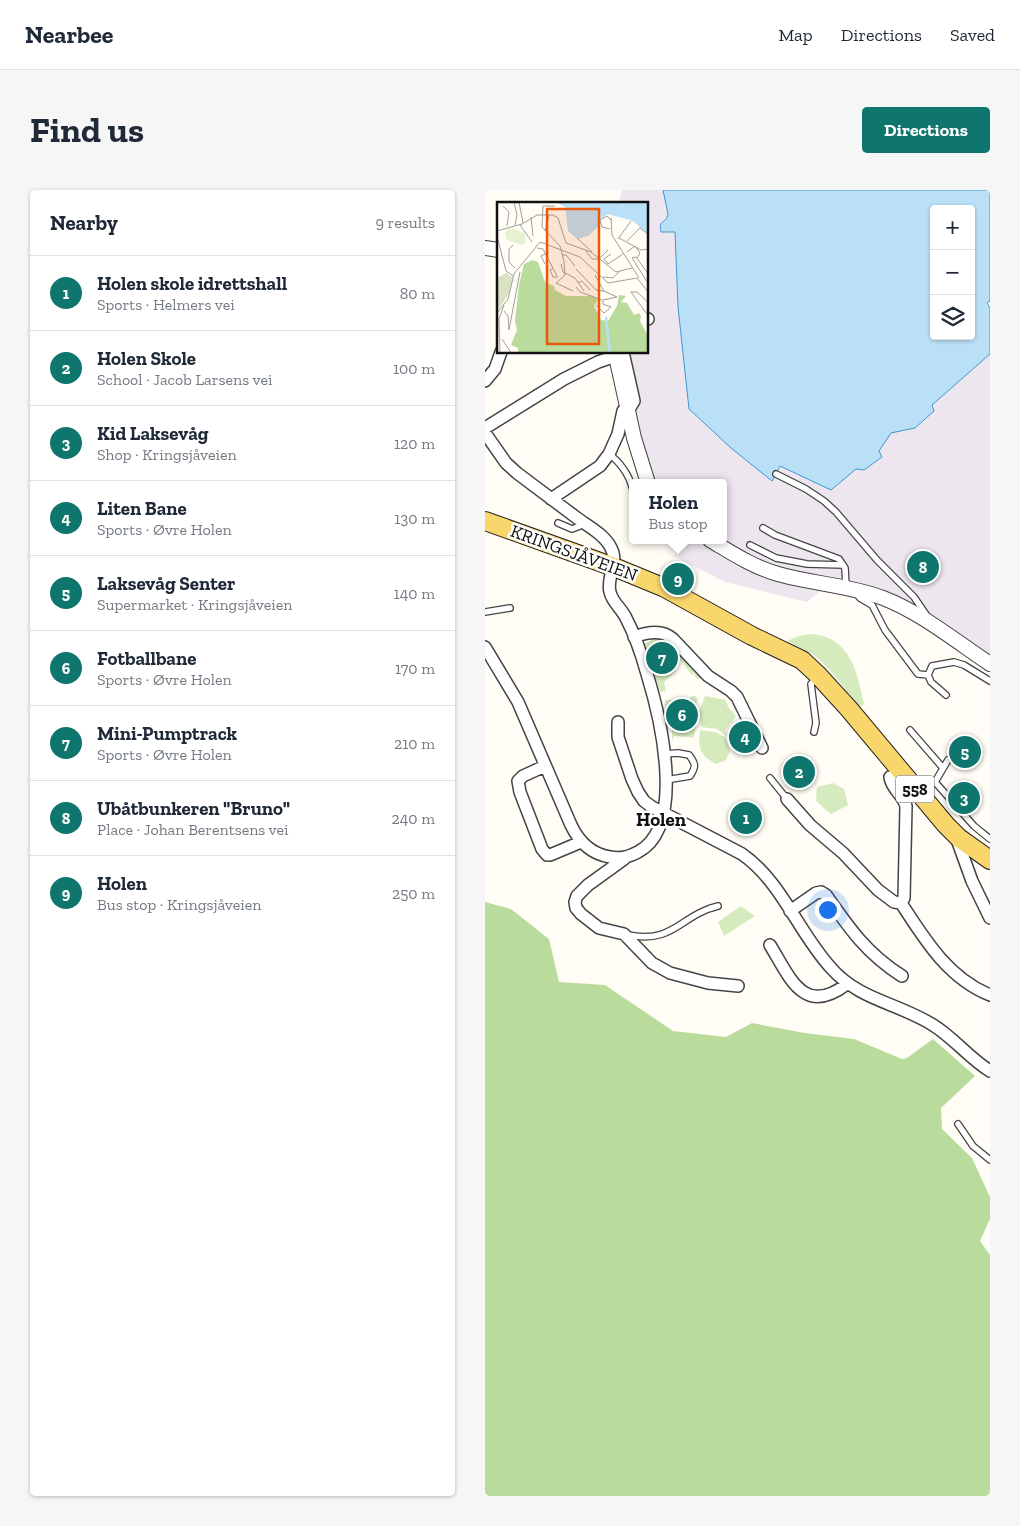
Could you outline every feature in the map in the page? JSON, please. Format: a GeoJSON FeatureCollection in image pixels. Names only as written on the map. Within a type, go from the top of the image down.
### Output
{"type":"FeatureCollection","features":[{"type":"Feature","properties":{"kind":"main road","name":"KRINGSJÅVEIEN"},"geometry":{"type":"LineString","coordinates":[[485,521],[614,567],[665,588],[752,636],[802,660],[818,675],[955,834],[987,851]]}},
{"type":"Feature","properties":{"kind":"street"},"geometry":{"type":"LineString","coordinates":[[485,381],[495,369],[501,354]]}},
{"type":"Feature","properties":{"kind":"street"},"geometry":{"type":"LineString","coordinates":[[485,428],[564,379],[618,354],[634,438],[647,479]]}},
{"type":"Feature","properties":{"kind":"street"},"geometry":{"type":"LineString","coordinates":[[551,499],[600,466],[609,454],[618,434],[623,411],[629,409]]}},
{"type":"Feature","properties":{"kind":"street"},"geometry":{"type":"LineString","coordinates":[[485,433],[506,463],[585,524],[611,548],[614,567],[609,591],[626,618],[647,674],[665,754],[664,812],[659,830],[651,842],[643,849],[624,858],[604,872],[577,896],[576,908],[587,920],[599,928],[624,934],[652,963],[670,973],[708,983],[738,986]]}},
{"type":"Feature","properties":{"kind":"street"},"geometry":{"type":"LineString","coordinates":[[717,544],[760,568],[799,579],[850,587],[883,598],[913,613],[990,664]]}},
{"type":"Feature","properties":{"kind":"street"},"geometry":{"type":"LineString","coordinates":[[634,637],[643,633],[660,632],[667,634],[673,639],[708,676],[728,688],[737,697],[762,748]]}},
{"type":"Feature","properties":{"kind":"street"},"geometry":{"type":"LineString","coordinates":[[485,647],[518,702],[575,833],[581,842],[592,851],[603,856],[624,858]]}},
{"type":"Feature","properties":{"kind":"street"},"geometry":{"type":"LineString","coordinates":[[618,722],[617,737],[638,792],[644,801],[754,862],[774,884],[807,938],[830,968],[847,984],[870,997],[909,1011],[935,1026],[990,1071]]}},
{"type":"Feature","properties":{"kind":"street"},"geometry":{"type":"LineString","coordinates":[[545,766],[523,776],[518,781],[520,792],[542,849],[550,856],[581,842]]}},
{"type":"Feature","properties":{"kind":"street"},"geometry":{"type":"LineString","coordinates":[[890,777],[892,785],[904,798],[907,806],[904,898],[901,903]]}},
{"type":"Feature","properties":{"kind":"street"},"geometry":{"type":"LineString","coordinates":[[787,799],[810,825],[843,853],[878,890],[894,902],[901,903],[920,933],[955,974],[978,990],[990,995]]}},
{"type":"Feature","properties":{"kind":"street"},"geometry":{"type":"LineString","coordinates":[[955,834],[969,873],[990,918]]}},
{"type":"Feature","properties":{"kind":"street"},"geometry":{"type":"LineString","coordinates":[[969,873],[971,866],[987,851]]}},
{"type":"Feature","properties":{"kind":"street"},"geometry":{"type":"LineString","coordinates":[[603,856],[604,872]]}},
{"type":"Feature","properties":{"kind":"street"},"geometry":{"type":"LineString","coordinates":[[790,911],[816,893],[821,892],[826,895],[864,947],[883,964],[902,976]]}},
{"type":"Feature","properties":{"kind":"street"},"geometry":{"type":"LineString","coordinates":[[770,945],[793,983],[805,993],[821,997],[828,996],[847,984]]}},
{"type":"Feature","properties":{"kind":"lane"},"geometry":{"type":"LineString","coordinates":[[609,454],[625,471],[629,479]]}},
{"type":"Feature","properties":{"kind":"lane"},"geometry":{"type":"LineString","coordinates":[[776,474],[806,489],[836,512],[877,560],[914,597],[938,629]]}},
{"type":"Feature","properties":{"kind":"lane"},"geometry":{"type":"LineString","coordinates":[[558,523],[571,530],[585,524]]}},
{"type":"Feature","properties":{"kind":"lane"},"geometry":{"type":"LineString","coordinates":[[763,528],[775,535],[839,560],[843,565],[850,587],[860,598],[872,605],[885,630],[917,674],[928,675]]}},
{"type":"Feature","properties":{"kind":"lane"},"geometry":{"type":"LineString","coordinates":[[750,545],[776,558],[807,564],[843,565]]}},
{"type":"Feature","properties":{"kind":"lane"},"geometry":{"type":"LineString","coordinates":[[485,612],[510,608]]}},
{"type":"Feature","properties":{"kind":"lane"},"geometry":{"type":"LineString","coordinates":[[946,695],[931,682],[928,675],[930,664],[954,662],[963,665],[990,681]]}},
{"type":"Feature","properties":{"kind":"lane"},"geometry":{"type":"LineString","coordinates":[[814,732],[816,723],[811,684],[818,675]]}},
{"type":"Feature","properties":{"kind":"lane"},"geometry":{"type":"LineString","coordinates":[[910,730],[943,768]]}},
{"type":"Feature","properties":{"kind":"lane"},"geometry":{"type":"LineString","coordinates":[[665,754],[678,753],[689,755],[695,762],[695,768],[690,776],[666,780]]}},
{"type":"Feature","properties":{"kind":"lane"},"geometry":{"type":"LineString","coordinates":[[919,793],[935,782],[948,760]]}},
{"type":"Feature","properties":{"kind":"lane"},"geometry":{"type":"LineString","coordinates":[[770,778],[787,799]]}},
{"type":"Feature","properties":{"kind":"lane"},"geometry":{"type":"LineString","coordinates":[[935,782],[974,826],[987,851]]}},
{"type":"Feature","properties":{"kind":"lane"},"geometry":{"type":"LineString","coordinates":[[624,934],[644,938],[662,935],[679,927],[700,913],[718,906]]}},
{"type":"Feature","properties":{"kind":"lane"},"geometry":{"type":"LineString","coordinates":[[958,1124],[973,1146],[990,1160]]}},
{"type":"Feature","properties":{"kind":"shaded area"},"geometry":{"type":"Polygon","coordinates":[[[622,190],[663,190],[675,232],[678,307],[689,409],[772,480],[780,466],[856,469],[882,458],[879,451],[891,433],[906,431],[931,406],[990,354],[990,664],[925,623],[851,592],[825,587],[807,602],[725,582],[674,556],[681,544],[727,544],[727,479],[651,479],[613,354],[649,354],[649,202],[619,202],[622,190]]]}},
{"type":"Feature","properties":{"kind":"green space"},"geometry":{"type":"Polygon","coordinates":[[[811,634],[835,642],[844,649],[855,669],[864,704],[860,707],[829,669],[814,655],[787,641],[811,634]]]}},
{"type":"Feature","properties":{"kind":"green space"},"geometry":{"type":"Polygon","coordinates":[[[665,637],[676,649],[674,650],[702,678],[697,679],[694,674],[692,675],[674,653],[669,652],[667,646],[656,646],[654,652],[657,654],[654,661],[657,667],[672,661],[677,663],[675,672],[664,682],[666,691],[660,692],[643,644],[651,641],[649,638],[665,637]]]}},
{"type":"Feature","properties":{"kind":"green space"},"geometry":{"type":"Polygon","coordinates":[[[692,696],[698,699],[694,709],[697,723],[693,739],[691,737],[674,736],[672,741],[672,708],[665,708],[665,700],[689,699],[692,696]]]}},
{"type":"Feature","properties":{"kind":"green space"},"geometry":{"type":"Polygon","coordinates":[[[705,696],[726,700],[728,707],[736,716],[725,730],[727,736],[717,729],[701,727],[699,712],[705,696]]]}},
{"type":"Feature","properties":{"kind":"green space"},"geometry":{"type":"Polygon","coordinates":[[[689,699],[690,730],[675,731],[674,700],[689,699]]]}},
{"type":"Feature","properties":{"kind":"green space"},"geometry":{"type":"Polygon","coordinates":[[[744,725],[757,748],[756,751],[749,755],[745,754],[739,740],[740,726],[744,725]]]}},
{"type":"Feature","properties":{"kind":"green space"},"geometry":{"type":"Polygon","coordinates":[[[700,730],[715,732],[725,737],[730,751],[726,760],[716,764],[703,754],[699,742],[700,730]]]}},
{"type":"Feature","properties":{"kind":"green space"},"geometry":{"type":"Polygon","coordinates":[[[833,783],[844,789],[848,805],[831,814],[816,801],[817,787],[833,783]]]}},
{"type":"Feature","properties":{"kind":"green space"},"geometry":{"type":"Polygon","coordinates":[[[485,902],[511,909],[549,939],[559,982],[605,985],[673,1031],[726,1037],[752,1023],[805,1033],[854,1039],[902,1059],[907,1058],[933,1039],[975,1076],[941,1108],[942,1129],[972,1158],[990,1197],[990,1219],[980,1241],[990,1255],[990,1496],[485,1496],[485,902]]]}},
{"type":"Feature","properties":{"kind":"green space"},"geometry":{"type":"Polygon","coordinates":[[[741,906],[755,916],[724,936],[718,922],[741,906]]]}},
{"type":"Feature","properties":{"kind":"water"},"geometry":{"type":"Polygon","coordinates":[[[663,190],[990,190],[990,301],[987,303],[990,308],[990,354],[932,405],[934,411],[915,428],[891,433],[879,451],[882,457],[864,470],[856,469],[831,490],[780,466],[772,481],[731,448],[689,409],[678,307],[675,232],[661,232],[660,228],[661,223],[667,217],[663,190]]]}},
{"type":"Feature","properties":{"kind":"place","name":"Ubåtbunkeren \"Bruno\""},"geometry":{"type":"Point","coordinates":[923,567]}},
{"type":"Feature","properties":{"kind":"place","name":"Holen"},"geometry":{"type":"Point","coordinates":[678,579]}},
{"type":"Feature","properties":{"kind":"place","name":"Mini-Pumptrack"},"geometry":{"type":"Point","coordinates":[662,658]}},
{"type":"Feature","properties":{"kind":"place","name":"Fotballbane"},"geometry":{"type":"Point","coordinates":[682,715]}},
{"type":"Feature","properties":{"kind":"place","name":"Liten Bane"},"geometry":{"type":"Point","coordinates":[745,737]}},
{"type":"Feature","properties":{"kind":"place","name":"Laksevåg Senter"},"geometry":{"type":"Point","coordinates":[965,752]}},
{"type":"Feature","properties":{"kind":"place","name":"Holen Skole"},"geometry":{"type":"Point","coordinates":[799,772]}},
{"type":"Feature","properties":{"kind":"place","name":"Kid Laksevåg"},"geometry":{"type":"Point","coordinates":[964,798]}},
{"type":"Feature","properties":{"kind":"place","name":"Holen skole idrettshall"},"geometry":{"type":"Point","coordinates":[746,818]}},
{"type":"Feature","properties":{"kind":"district","name":"Holen"},"geometry":{"type":"Point","coordinates":[661,819]}}]}
